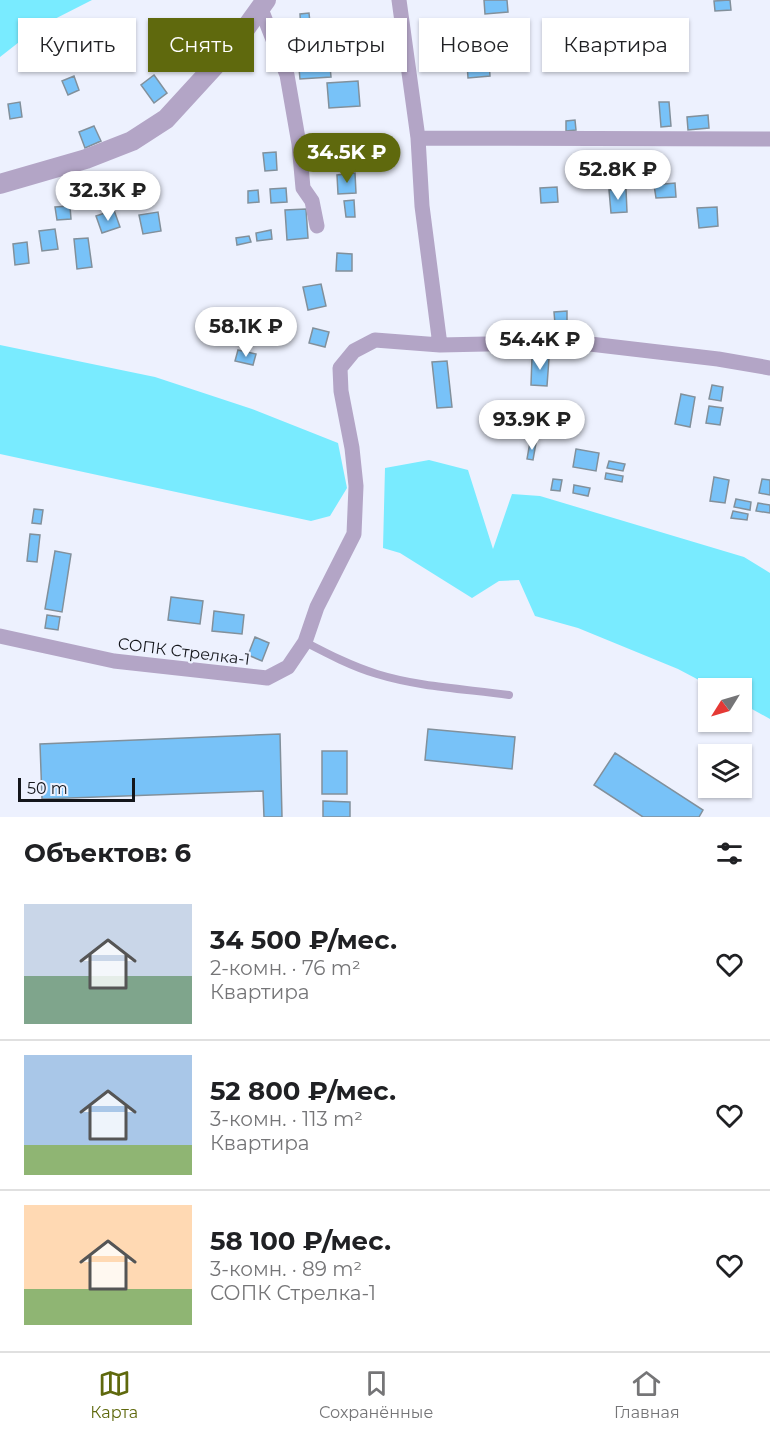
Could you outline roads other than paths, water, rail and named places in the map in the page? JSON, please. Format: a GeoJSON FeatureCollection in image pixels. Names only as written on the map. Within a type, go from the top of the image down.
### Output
{"type":"FeatureCollection","features":[{"type":"Feature","properties":{"kind":"street"},"geometry":{"type":"LineString","coordinates":[[399,0],[418,138],[422,206],[440,345]]}},
{"type":"Feature","properties":{"kind":"street"},"geometry":{"type":"LineString","coordinates":[[0,184],[86,159],[132,141],[166,119],[232,47],[264,4]]}},
{"type":"Feature","properties":{"kind":"street"},"geometry":{"type":"LineString","coordinates":[[264,4],[287,75],[303,188],[312,201],[317,226]]}},
{"type":"Feature","properties":{"kind":"street"},"geometry":{"type":"LineString","coordinates":[[418,138],[770,139]]}},
{"type":"Feature","properties":{"kind":"street","name":"СОПК Стрелка-1"},"geometry":{"type":"LineString","coordinates":[[0,636],[114,661],[267,678],[288,667],[304,642],[317,607],[354,534],[356,486],[352,448],[341,391],[340,368],[354,351],[375,340],[440,345],[573,342],[718,359],[770,368]]}},
{"type":"Feature","properties":{"kind":"lane"},"geometry":{"type":"LineString","coordinates":[[304,642],[346,663],[378,674],[410,681],[509,695]]}},
{"type":"Feature","properties":{"kind":"water"},"geometry":{"type":"Polygon","coordinates":[[[0,0],[92,0],[57,18],[18,18],[18,43],[0,57],[0,0]]]}},
{"type":"Feature","properties":{"kind":"water"},"geometry":{"type":"Polygon","coordinates":[[[0,345],[155,377],[252,409],[338,443],[347,488],[330,516],[311,521],[0,454],[0,345]]]}},
{"type":"Feature","properties":{"kind":"water"},"geometry":{"type":"Polygon","coordinates":[[[429,460],[468,470],[493,549],[512,494],[540,496],[744,557],[770,573],[770,719],[752,709],[752,678],[698,680],[678,669],[578,628],[535,616],[519,580],[499,581],[472,598],[400,553],[383,548],[385,468],[429,460]]]}}]}
